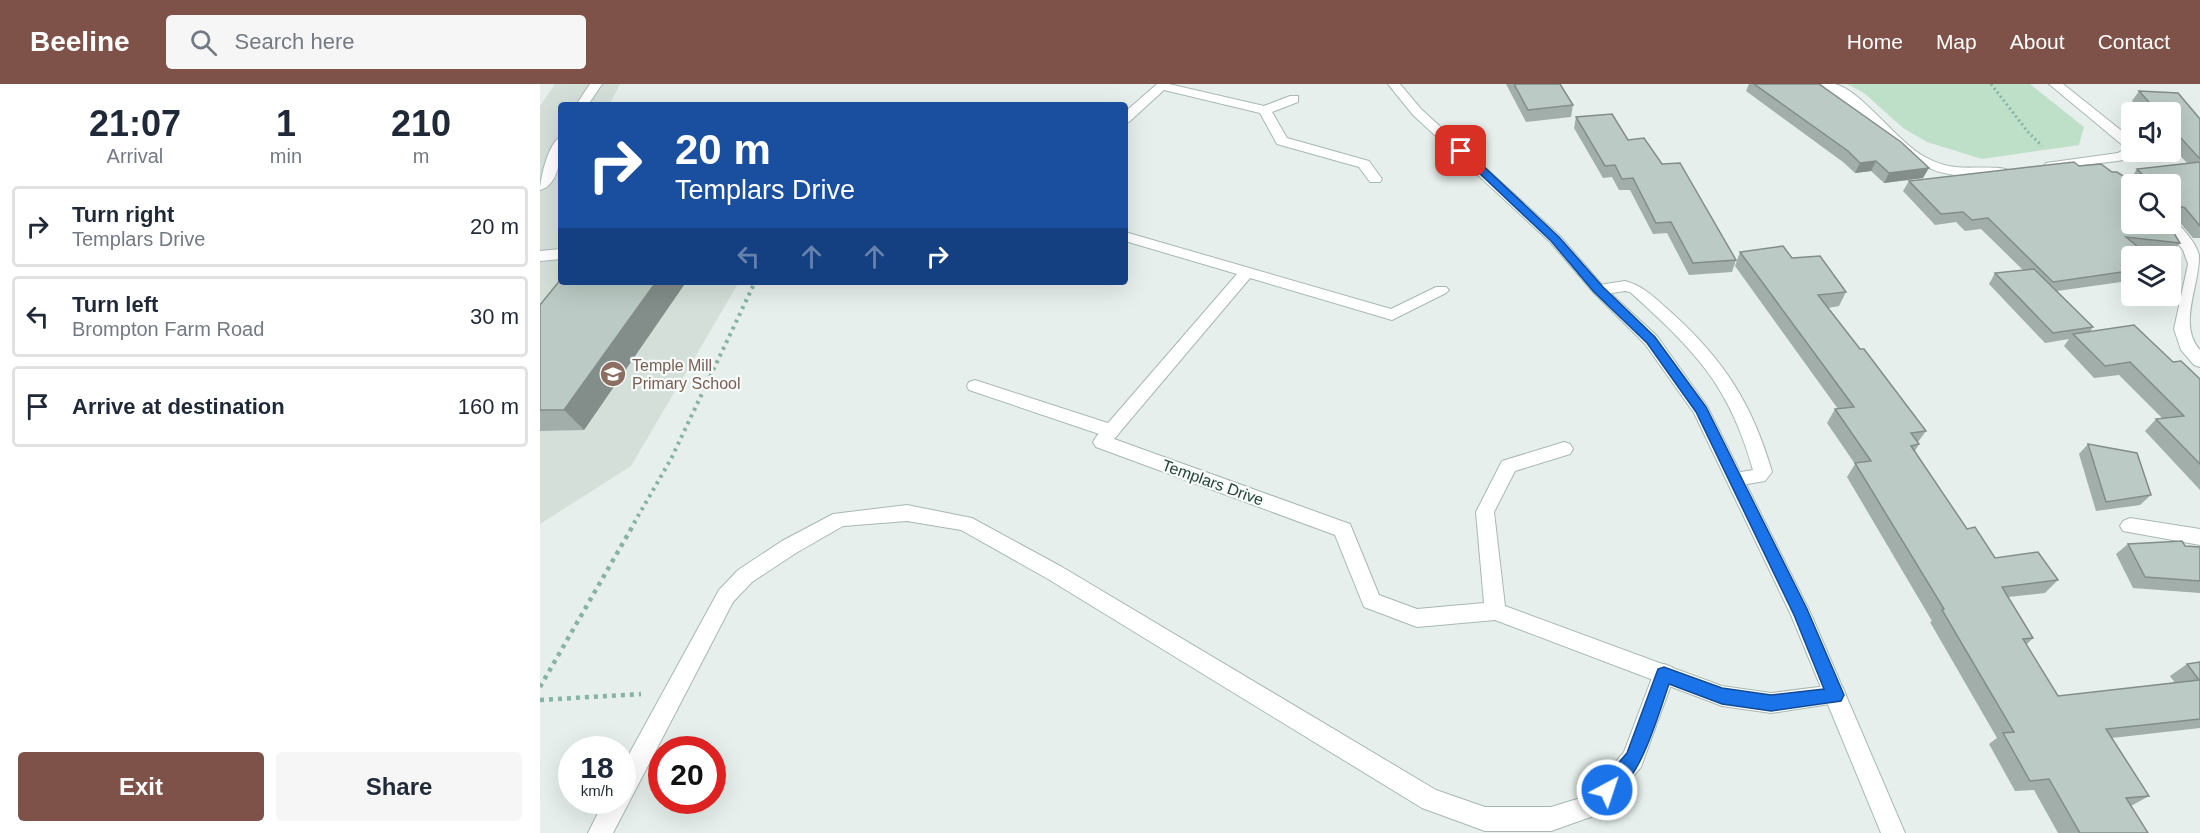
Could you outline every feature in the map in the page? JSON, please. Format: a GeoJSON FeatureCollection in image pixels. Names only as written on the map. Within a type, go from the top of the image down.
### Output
{"type":"FeatureCollection","features":[{"type":"Feature","properties":{"kind":"street"},"geometry":{"type":"LineString","coordinates":[[584,102],[596,84]]}},
{"type":"Feature","properties":{"kind":"street"},"geometry":{"type":"LineString","coordinates":[[1394,84],[1417,112],[1555,239],[1599,290],[1657,349],[1701,410],[1801,614],[1893,833]]}},
{"type":"Feature","properties":{"kind":"street"},"geometry":{"type":"LineString","coordinates":[[1827,84],[1860,107],[1910,153],[1923,161],[1967,172],[2018,170]]}},
{"type":"Feature","properties":{"kind":"street"},"geometry":{"type":"LineString","coordinates":[[2055,84],[2121,136]]}},
{"type":"Feature","properties":{"kind":"street"},"geometry":{"type":"LineString","coordinates":[[1128,116],[1162,86],[1265,110],[1294,99]]}},
{"type":"Feature","properties":{"kind":"street"},"geometry":{"type":"LineString","coordinates":[[1265,110],[1282,141],[1364,164],[1375,179]]}},
{"type":"Feature","properties":{"kind":"street"},"geometry":{"type":"LineString","coordinates":[[540,186],[558,149]]}},
{"type":"Feature","properties":{"kind":"street"},"geometry":{"type":"LineString","coordinates":[[2042,167],[2121,156]]}},
{"type":"Feature","properties":{"kind":"street"},"geometry":{"type":"LineString","coordinates":[[2093,161],[2109,173]]}},
{"type":"Feature","properties":{"kind":"street"},"geometry":{"type":"LineString","coordinates":[[2178,234],[2190,249],[2195,264],[2182,328],[2187,346],[2200,362]]}},
{"type":"Feature","properties":{"kind":"street"},"geometry":{"type":"LineString","coordinates":[[1128,237],[1392,315],[1441,290]]}},
{"type":"Feature","properties":{"kind":"street"},"geometry":{"type":"LineString","coordinates":[[540,256],[558,254]]}},
{"type":"Feature","properties":{"kind":"street"},"geometry":{"type":"LineString","coordinates":[[975,386],[1111,431],[1247,272]]}},
{"type":"Feature","properties":{"kind":"street"},"geometry":{"type":"LineString","coordinates":[[1599,290],[1632,287],[1675,324],[1716,366],[1745,418],[1763,472],[1759,476],[1735,479]]}},
{"type":"Feature","properties":{"kind":"street","name":"Templars Drive"},"geometry":{"type":"LineString","coordinates":[[1111,431],[1102,442],[1343,530],[1371,601],[1417,618],[1495,611],[1722,696],[1771,703],[1835,695]]}},
{"type":"Feature","properties":{"kind":"street"},"geometry":{"type":"LineString","coordinates":[[1495,611],[1485,512],[1508,466],[1564,449]]}},
{"type":"Feature","properties":{"kind":"street"},"geometry":{"type":"LineString","coordinates":[[636,765],[726,596],[745,576],[789,547],[840,519],[907,513],[965,523],[1055,573],[1430,800],[1485,819],[1551,819],[1594,805],[1633,759],[1664,674]]}},
{"type":"Feature","properties":{"kind":"street"},"geometry":{"type":"LineString","coordinates":[[2130,526],[2200,537]]}},
{"type":"Feature","properties":{"kind":"street"},"geometry":{"type":"LineString","coordinates":[[600,833],[610,814]]}},
{"type":"Feature","properties":{"kind":"path"},"geometry":{"type":"LineString","coordinates":[[1991,84],[2002,95],[2032,137],[2065,164]]}},
{"type":"Feature","properties":{"kind":"path"},"geometry":{"type":"LineString","coordinates":[[540,687],[671,459],[754,285]]}},
{"type":"Feature","properties":{"kind":"path"},"geometry":{"type":"LineString","coordinates":[[540,700],[676,692]]}},
{"type":"Feature","properties":{"kind":"shaded area","name":"Temple Mill Primary School"},"geometry":{"type":"Polygon","coordinates":[[[555,84],[620,84],[611,102],[558,102],[558,285],[737,285],[631,466],[540,524],[540,106],[555,84]]]}},
{"type":"Feature","properties":{"kind":"green space"},"geometry":{"type":"Polygon","coordinates":[[[1847,84],[2030,84],[2084,127],[2079,145],[1982,159],[1927,142],[1903,128],[1864,93],[1847,84]]]}},
{"type":"Feature","properties":{"kind":"building"},"geometry":{"type":"Polygon","coordinates":[[[1514,84],[1560,84],[1573,105],[1528,110],[1514,84]]]}},
{"type":"Feature","properties":{"kind":"building"},"geometry":{"type":"Polygon","coordinates":[[[1754,84],[1819,84],[1901,142],[1929,168],[1889,173],[1876,161],[1860,163],[1848,151],[1754,84]]]}},
{"type":"Feature","properties":{"kind":"building"},"geometry":{"type":"Polygon","coordinates":[[[2139,91],[2178,93],[2200,119],[2200,159],[2181,138],[2181,102],[2149,102],[2139,91]]]}},
{"type":"Feature","properties":{"kind":"building"},"geometry":{"type":"Polygon","coordinates":[[[1612,114],[1628,140],[1644,138],[1662,164],[1680,163],[1736,260],[1693,263],[1671,222],[1656,223],[1633,178],[1622,179],[1615,165],[1605,166],[1576,117],[1612,114]]]}},
{"type":"Feature","properties":{"kind":"building"},"geometry":{"type":"Polygon","coordinates":[[[2074,162],[2079,166],[2101,164],[2112,172],[2121,175],[2121,234],[2174,234],[2180,243],[2126,237],[2137,246],[2121,246],[2121,272],[2053,282],[1988,218],[1972,220],[1963,212],[1941,214],[1909,181],[2074,162]]]}},
{"type":"Feature","properties":{"kind":"building"},"geometry":{"type":"Polygon","coordinates":[[[2200,162],[2200,226],[2185,208],[2181,207],[2181,174],[2142,174],[2137,169],[2200,162]]]}},
{"type":"Feature","properties":{"kind":"building"},"geometry":{"type":"Polygon","coordinates":[[[1783,246],[1792,258],[1820,256],[1846,292],[1818,295],[1860,349],[1864,349],[1926,431],[1911,433],[1919,444],[1911,446],[1967,529],[1975,527],[1995,558],[2038,552],[2058,580],[2002,587],[2033,638],[2023,639],[2058,696],[2199,680],[2187,664],[2200,662],[2200,719],[2106,729],[2149,796],[2126,798],[2148,833],[2080,833],[2049,779],[2030,781],[2003,733],[2014,732],[1942,610],[1944,609],[1855,463],[1871,461],[1835,409],[1854,407],[1740,252],[1783,246]]]}},
{"type":"Feature","properties":{"kind":"building"},"geometry":{"type":"Polygon","coordinates":[[[2034,269],[2093,327],[2053,333],[1995,273],[2034,269]]]}},
{"type":"Feature","properties":{"kind":"building"},"geometry":{"type":"Polygon","coordinates":[[[558,283],[558,285],[654,285],[564,410],[540,410],[540,305],[558,283]]]}},
{"type":"Feature","properties":{"kind":"building"},"geometry":{"type":"Polygon","coordinates":[[[2134,325],[2173,362],[2181,361],[2200,379],[2200,464],[2156,419],[2184,416],[2130,362],[2105,366],[2073,334],[2134,325]]]}},
{"type":"Feature","properties":{"kind":"building"},"geometry":{"type":"Polygon","coordinates":[[[2088,444],[2137,453],[2151,495],[2106,502],[2088,444]]]}},
{"type":"Feature","properties":{"kind":"building"},"geometry":{"type":"Polygon","coordinates":[[[2182,541],[2185,546],[2200,547],[2200,581],[2145,577],[2128,544],[2182,541]]]}},
{"type":"Feature","properties":{"kind":"place","name":"Temple Mill Primary School"},"geometry":{"type":"Point","coordinates":[613,374]}},
{"type":"Feature","properties":{"kind":"route"},"geometry":{"type":"LineString","coordinates":[[1461,151],[1555,239],[1599,290],[1651,340],[1701,410],[1801,614],[1835,695],[1771,703],[1722,696],[1664,674],[1633,759],[1607,790]]}}]}
